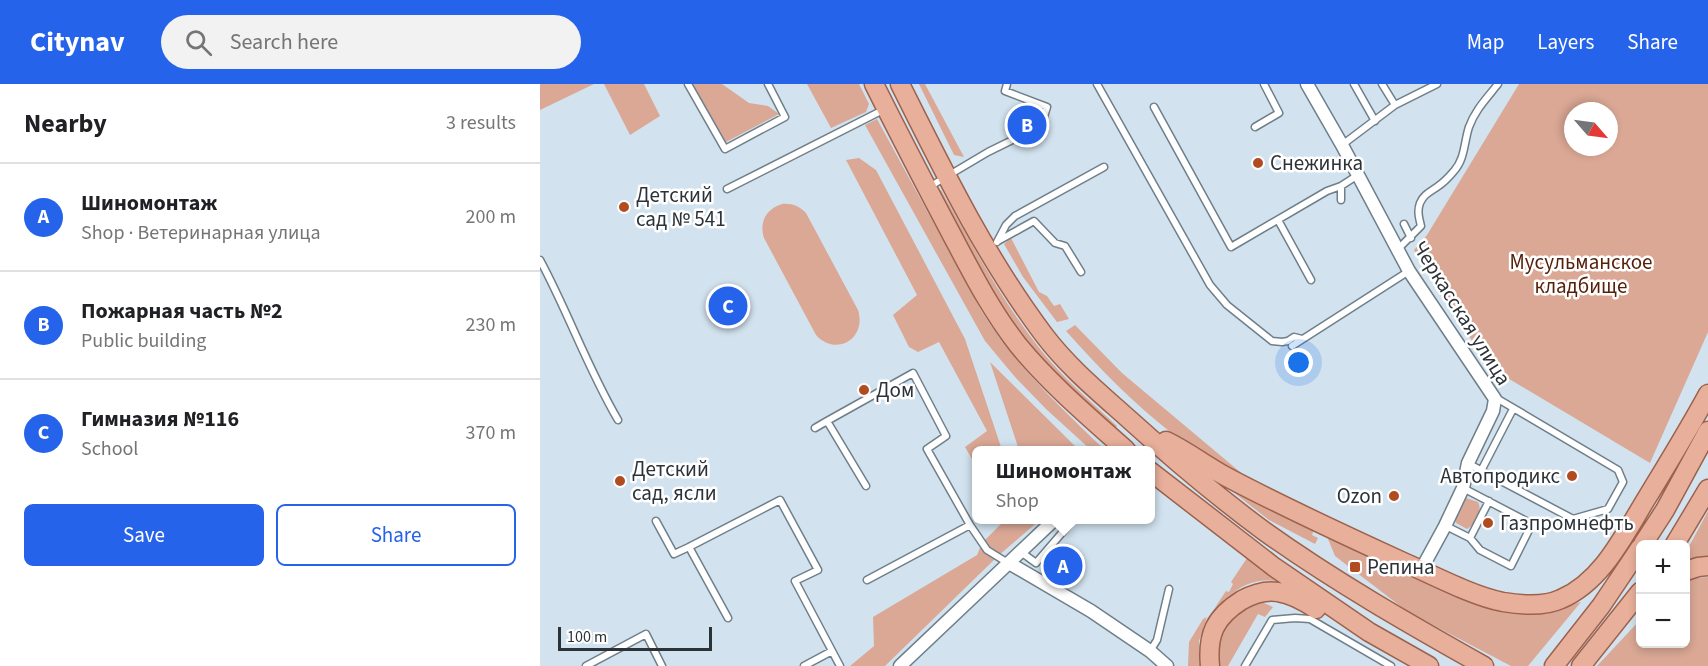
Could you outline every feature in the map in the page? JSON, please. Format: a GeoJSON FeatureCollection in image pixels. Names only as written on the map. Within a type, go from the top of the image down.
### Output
{"type":"FeatureCollection","features":[{"type":"Feature","properties":{"kind":"main road"},"geometry":{"type":"LineString","coordinates":[[874,84],[984,295],[1018,344],[1059,389],[1104,431],[1129,441],[1170,443],[1296,513],[1478,594],[1501,601],[1540,604],[1561,600],[1586,582],[1604,565],[1614,551],[1708,394]]}},
{"type":"Feature","properties":{"kind":"main road"},"geometry":{"type":"LineString","coordinates":[[900,84],[947,177],[992,245],[1005,280],[1046,337],[1081,375],[1129,441]]}},
{"type":"Feature","properties":{"kind":"main road"},"geometry":{"type":"LineString","coordinates":[[1646,540],[1665,510],[1708,431]]}},
{"type":"Feature","properties":{"kind":"main road"},"geometry":{"type":"LineString","coordinates":[[1155,457],[1218,496],[1330,575],[1484,666]]}},
{"type":"Feature","properties":{"kind":"main road"},"geometry":{"type":"LineString","coordinates":[[1155,475],[1274,567],[1370,632],[1429,666]]}},
{"type":"Feature","properties":{"kind":"main road"},"geometry":{"type":"LineString","coordinates":[[1677,540],[1708,489]]}},
{"type":"Feature","properties":{"kind":"main road"},"geometry":{"type":"LineString","coordinates":[[1558,661],[1601,606],[1636,555]]}},
{"type":"Feature","properties":{"kind":"main road"},"geometry":{"type":"LineString","coordinates":[[1690,570],[1708,567]]}},
{"type":"Feature","properties":{"kind":"main road"},"geometry":{"type":"LineString","coordinates":[[1210,666],[1209,648],[1218,619],[1229,608],[1259,593],[1270,591],[1292,596],[1336,621],[1370,632]]}},
{"type":"Feature","properties":{"kind":"main road"},"geometry":{"type":"LineString","coordinates":[[1581,666],[1639,594]]}},
{"type":"Feature","properties":{"kind":"main road"},"geometry":{"type":"LineString","coordinates":[[1581,666],[1607,645],[1636,613]]}},
{"type":"Feature","properties":{"kind":"street","name":"Черкасская улица"},"geometry":{"type":"LineString","coordinates":[[1307,84],[1399,248],[1409,271],[1495,399],[1493,411],[1468,463],[1463,488],[1420,570]]}},
{"type":"Feature","properties":{"kind":"street"},"geometry":{"type":"LineString","coordinates":[[900,666],[1049,524]]}},
{"type":"Feature","properties":{"kind":"street"},"geometry":{"type":"LineString","coordinates":[[1009,563],[1091,611],[1150,651],[1167,666]]}},
{"type":"Feature","properties":{"kind":"lane"},"geometry":{"type":"LineString","coordinates":[[688,84],[725,149],[785,117],[768,84]]}},
{"type":"Feature","properties":{"kind":"lane"},"geometry":{"type":"LineString","coordinates":[[927,188],[988,152],[1041,126],[1047,107],[1005,91],[1007,84]]}},
{"type":"Feature","properties":{"kind":"lane"},"geometry":{"type":"LineString","coordinates":[[1097,84],[1210,285],[1227,305],[1272,341],[1288,341],[1294,337],[1302,339]]}},
{"type":"Feature","properties":{"kind":"lane"},"geometry":{"type":"LineString","coordinates":[[1255,127],[1279,113],[1264,84]]}},
{"type":"Feature","properties":{"kind":"lane"},"geometry":{"type":"LineString","coordinates":[[1354,84],[1375,121]]}},
{"type":"Feature","properties":{"kind":"lane"},"geometry":{"type":"LineString","coordinates":[[1383,84],[1395,105]]}},
{"type":"Feature","properties":{"kind":"lane"},"geometry":{"type":"LineString","coordinates":[[1342,145],[1395,105],[1437,84]]}},
{"type":"Feature","properties":{"kind":"lane"},"geometry":{"type":"LineString","coordinates":[[1399,248],[1421,226],[1418,211],[1422,199],[1457,169],[1464,153],[1467,133],[1474,115],[1498,84]]}},
{"type":"Feature","properties":{"kind":"lane"},"geometry":{"type":"LineString","coordinates":[[1154,107],[1231,248],[1327,191],[1341,186],[1358,174]]}},
{"type":"Feature","properties":{"kind":"lane"},"geometry":{"type":"LineString","coordinates":[[727,189],[887,109]]}},
{"type":"Feature","properties":{"kind":"lane"},"geometry":{"type":"LineString","coordinates":[[992,245],[1015,216],[1104,167]]}},
{"type":"Feature","properties":{"kind":"lane"},"geometry":{"type":"LineString","coordinates":[[1341,186],[1341,200]]}},
{"type":"Feature","properties":{"kind":"lane"},"geometry":{"type":"LineString","coordinates":[[1278,220],[1311,280]]}},
{"type":"Feature","properties":{"kind":"lane"},"geometry":{"type":"LineString","coordinates":[[992,245],[1034,221],[1054,243],[1065,246],[1081,272]]}},
{"type":"Feature","properties":{"kind":"lane"},"geometry":{"type":"LineString","coordinates":[[1404,224],[1411,238]]}},
{"type":"Feature","properties":{"kind":"lane"},"geometry":{"type":"LineString","coordinates":[[540,260],[556,288],[618,420]]}},
{"type":"Feature","properties":{"kind":"lane"},"geometry":{"type":"LineString","coordinates":[[1292,346],[1409,271]]}},
{"type":"Feature","properties":{"kind":"lane"},"geometry":{"type":"LineString","coordinates":[[814,428],[913,373],[946,436],[927,449],[970,525],[987,550],[1009,563]]}},
{"type":"Feature","properties":{"kind":"lane"},"geometry":{"type":"LineString","coordinates":[[1468,463],[1573,519],[1608,509],[1623,482],[1618,470],[1495,399]]}},
{"type":"Feature","properties":{"kind":"lane"},"geometry":{"type":"LineString","coordinates":[[1481,471],[1513,409]]}},
{"type":"Feature","properties":{"kind":"lane"},"geometry":{"type":"LineString","coordinates":[[827,422],[866,486]]}},
{"type":"Feature","properties":{"kind":"lane"},"geometry":{"type":"LineString","coordinates":[[1445,526],[1470,538],[1480,550],[1511,566],[1532,524],[1463,488]]}},
{"type":"Feature","properties":{"kind":"lane"},"geometry":{"type":"LineString","coordinates":[[656,521],[674,554],[780,500],[818,570],[795,582],[840,666]]}},
{"type":"Feature","properties":{"kind":"lane"},"geometry":{"type":"LineString","coordinates":[[1470,538],[1489,501]]}},
{"type":"Feature","properties":{"kind":"lane"},"geometry":{"type":"LineString","coordinates":[[1021,552],[1036,563],[1069,524]]}},
{"type":"Feature","properties":{"kind":"lane"},"geometry":{"type":"LineString","coordinates":[[867,580],[970,525]]}},
{"type":"Feature","properties":{"kind":"lane"},"geometry":{"type":"LineString","coordinates":[[688,547],[728,618]]}},
{"type":"Feature","properties":{"kind":"lane"},"geometry":{"type":"LineString","coordinates":[[1150,651],[1157,640],[1169,589]]}},
{"type":"Feature","properties":{"kind":"lane"},"geometry":{"type":"LineString","coordinates":[[1245,666],[1272,620],[1295,618],[1310,619],[1391,666]]}},
{"type":"Feature","properties":{"kind":"lane"},"geometry":{"type":"LineString","coordinates":[[586,666],[646,634],[662,666]]}},
{"type":"Feature","properties":{"kind":"lane"},"geometry":{"type":"LineString","coordinates":[[804,666],[832,651]]}},
{"type":"Feature","properties":{"kind":"green space"},"geometry":{"type":"Polygon","coordinates":[[[540,84],[594,84],[540,110],[540,84]]]}},
{"type":"Feature","properties":{"kind":"green space"},"geometry":{"type":"Polygon","coordinates":[[[604,84],[644,84],[660,116],[630,135],[604,84]]]}},
{"type":"Feature","properties":{"kind":"green space"},"geometry":{"type":"Polygon","coordinates":[[[692,84],[722,84],[749,103],[768,106],[779,114],[724,143],[692,84]]]}},
{"type":"Feature","properties":{"kind":"green space"},"geometry":{"type":"Polygon","coordinates":[[[807,84],[859,84],[869,104],[866,112],[831,128],[807,84]]]}},
{"type":"Feature","properties":{"kind":"green space"},"geometry":{"type":"Polygon","coordinates":[[[919,84],[925,84],[964,157],[954,155],[919,84]]]}},
{"type":"Feature","properties":{"kind":"green space","name":"Мусульманское кладбище"},"geometry":{"type":"Polygon","coordinates":[[[1519,84],[1708,84],[1708,332],[1650,463],[1489,367],[1414,250],[1427,235],[1519,84]]]}},
{"type":"Feature","properties":{"kind":"green space"},"geometry":{"type":"Polygon","coordinates":[[[877,119],[982,312],[995,331],[1039,385],[1101,446],[1087,446],[1015,377],[985,341],[865,125],[877,119]]]}},
{"type":"Feature","properties":{"kind":"green space"},"geometry":{"type":"Polygon","coordinates":[[[859,158],[876,170],[965,339],[1001,446],[972,446],[972,459],[965,447],[987,431],[939,342],[918,352],[909,347],[893,315],[917,295],[846,160],[859,158]]]}},
{"type":"Feature","properties":{"kind":"green space"},"geometry":{"type":"Polygon","coordinates":[[[941,190],[992,279],[1020,321],[1059,370],[1117,426],[1113,431],[1047,366],[1011,320],[995,297],[937,193],[941,190]]]}},
{"type":"Feature","properties":{"kind":"green space"},"geometry":{"type":"Polygon","coordinates":[[[782,204],[801,208],[806,213],[858,310],[860,320],[858,329],[848,342],[832,344],[816,335],[764,238],[762,227],[765,217],[772,209],[782,204]]]}},
{"type":"Feature","properties":{"kind":"green space"},"geometry":{"type":"Polygon","coordinates":[[[1011,238],[1039,292],[1047,296],[1054,306],[1060,304],[1069,319],[1057,322],[1023,277],[1004,244],[1011,238]]]}},
{"type":"Feature","properties":{"kind":"green space"},"geometry":{"type":"Polygon","coordinates":[[[1075,325],[1122,373],[1252,482],[1192,447],[1144,410],[1066,331],[1075,325]]]}},
{"type":"Feature","properties":{"kind":"green space"},"geometry":{"type":"Polygon","coordinates":[[[990,362],[1075,446],[1018,446],[990,362]]]}},
{"type":"Feature","properties":{"kind":"green space"},"geometry":{"type":"Polygon","coordinates":[[[1219,481],[1314,530],[1312,535],[1318,538],[1315,544],[1269,520],[1219,481]]]}},
{"type":"Feature","properties":{"kind":"green space"},"geometry":{"type":"Polygon","coordinates":[[[1466,498],[1478,502],[1480,510],[1476,520],[1467,529],[1456,523],[1459,506],[1466,498]]]}},
{"type":"Feature","properties":{"kind":"green space"},"geometry":{"type":"Polygon","coordinates":[[[1708,511],[1708,557],[1690,561],[1690,545],[1708,511]]]}},
{"type":"Feature","properties":{"kind":"green space"},"geometry":{"type":"Polygon","coordinates":[[[1001,524],[1035,524],[998,556],[885,666],[850,666],[874,646],[873,617],[977,555],[982,543],[1001,524]]]}},
{"type":"Feature","properties":{"kind":"green space"},"geometry":{"type":"Polygon","coordinates":[[[1326,534],[1540,613],[1559,611],[1566,606],[1581,602],[1528,666],[1511,666],[1408,612],[1335,556],[1326,534]]]}},
{"type":"Feature","properties":{"kind":"green space"},"geometry":{"type":"Polygon","coordinates":[[[1249,555],[1289,583],[1266,580],[1247,584],[1214,609],[1226,591],[1229,592],[1233,584],[1231,582],[1249,555]]]}},
{"type":"Feature","properties":{"kind":"green space"},"geometry":{"type":"Polygon","coordinates":[[[1708,577],[1708,666],[1597,666],[1636,624],[1636,648],[1690,648],[1690,579],[1708,577]]]}},
{"type":"Feature","properties":{"kind":"green space"},"geometry":{"type":"Polygon","coordinates":[[[1261,598],[1264,603],[1273,607],[1265,617],[1258,614],[1228,666],[1218,666],[1216,646],[1227,618],[1261,598]]]}},
{"type":"Feature","properties":{"kind":"green space"},"geometry":{"type":"Polygon","coordinates":[[[1207,617],[1199,641],[1200,666],[1188,666],[1189,642],[1203,619],[1207,617]]]}},
{"type":"Feature","properties":{"kind":"place","name":"Пожарная часть №2"},"geometry":{"type":"Point","coordinates":[1027,125]}},
{"type":"Feature","properties":{"kind":"place","name":"Снежинка"},"geometry":{"type":"Point","coordinates":[1258,163]}},
{"type":"Feature","properties":{"kind":"place","name":"Детский сад № 541"},"geometry":{"type":"Point","coordinates":[624,207]}},
{"type":"Feature","properties":{"kind":"place","name":"Гимназия №116"},"geometry":{"type":"Point","coordinates":[728,306]}},
{"type":"Feature","properties":{"kind":"place","name":"Дом"},"geometry":{"type":"Point","coordinates":[864,390]}},
{"type":"Feature","properties":{"kind":"place","name":"Автопродикс"},"geometry":{"type":"Point","coordinates":[1572,476]}},
{"type":"Feature","properties":{"kind":"place","name":"Детский сад, ясли"},"geometry":{"type":"Point","coordinates":[620,481]}},
{"type":"Feature","properties":{"kind":"place","name":"Ozon"},"geometry":{"type":"Point","coordinates":[1394,496]}},
{"type":"Feature","properties":{"kind":"place","name":"Газпромнефть"},"geometry":{"type":"Point","coordinates":[1488,523]}},
{"type":"Feature","properties":{"kind":"place","name":"Шиномонтаж"},"geometry":{"type":"Point","coordinates":[1063,566]}},
{"type":"Feature","properties":{"kind":"place","name":"Репина"},"geometry":{"type":"Point","coordinates":[1355,567]}}]}
